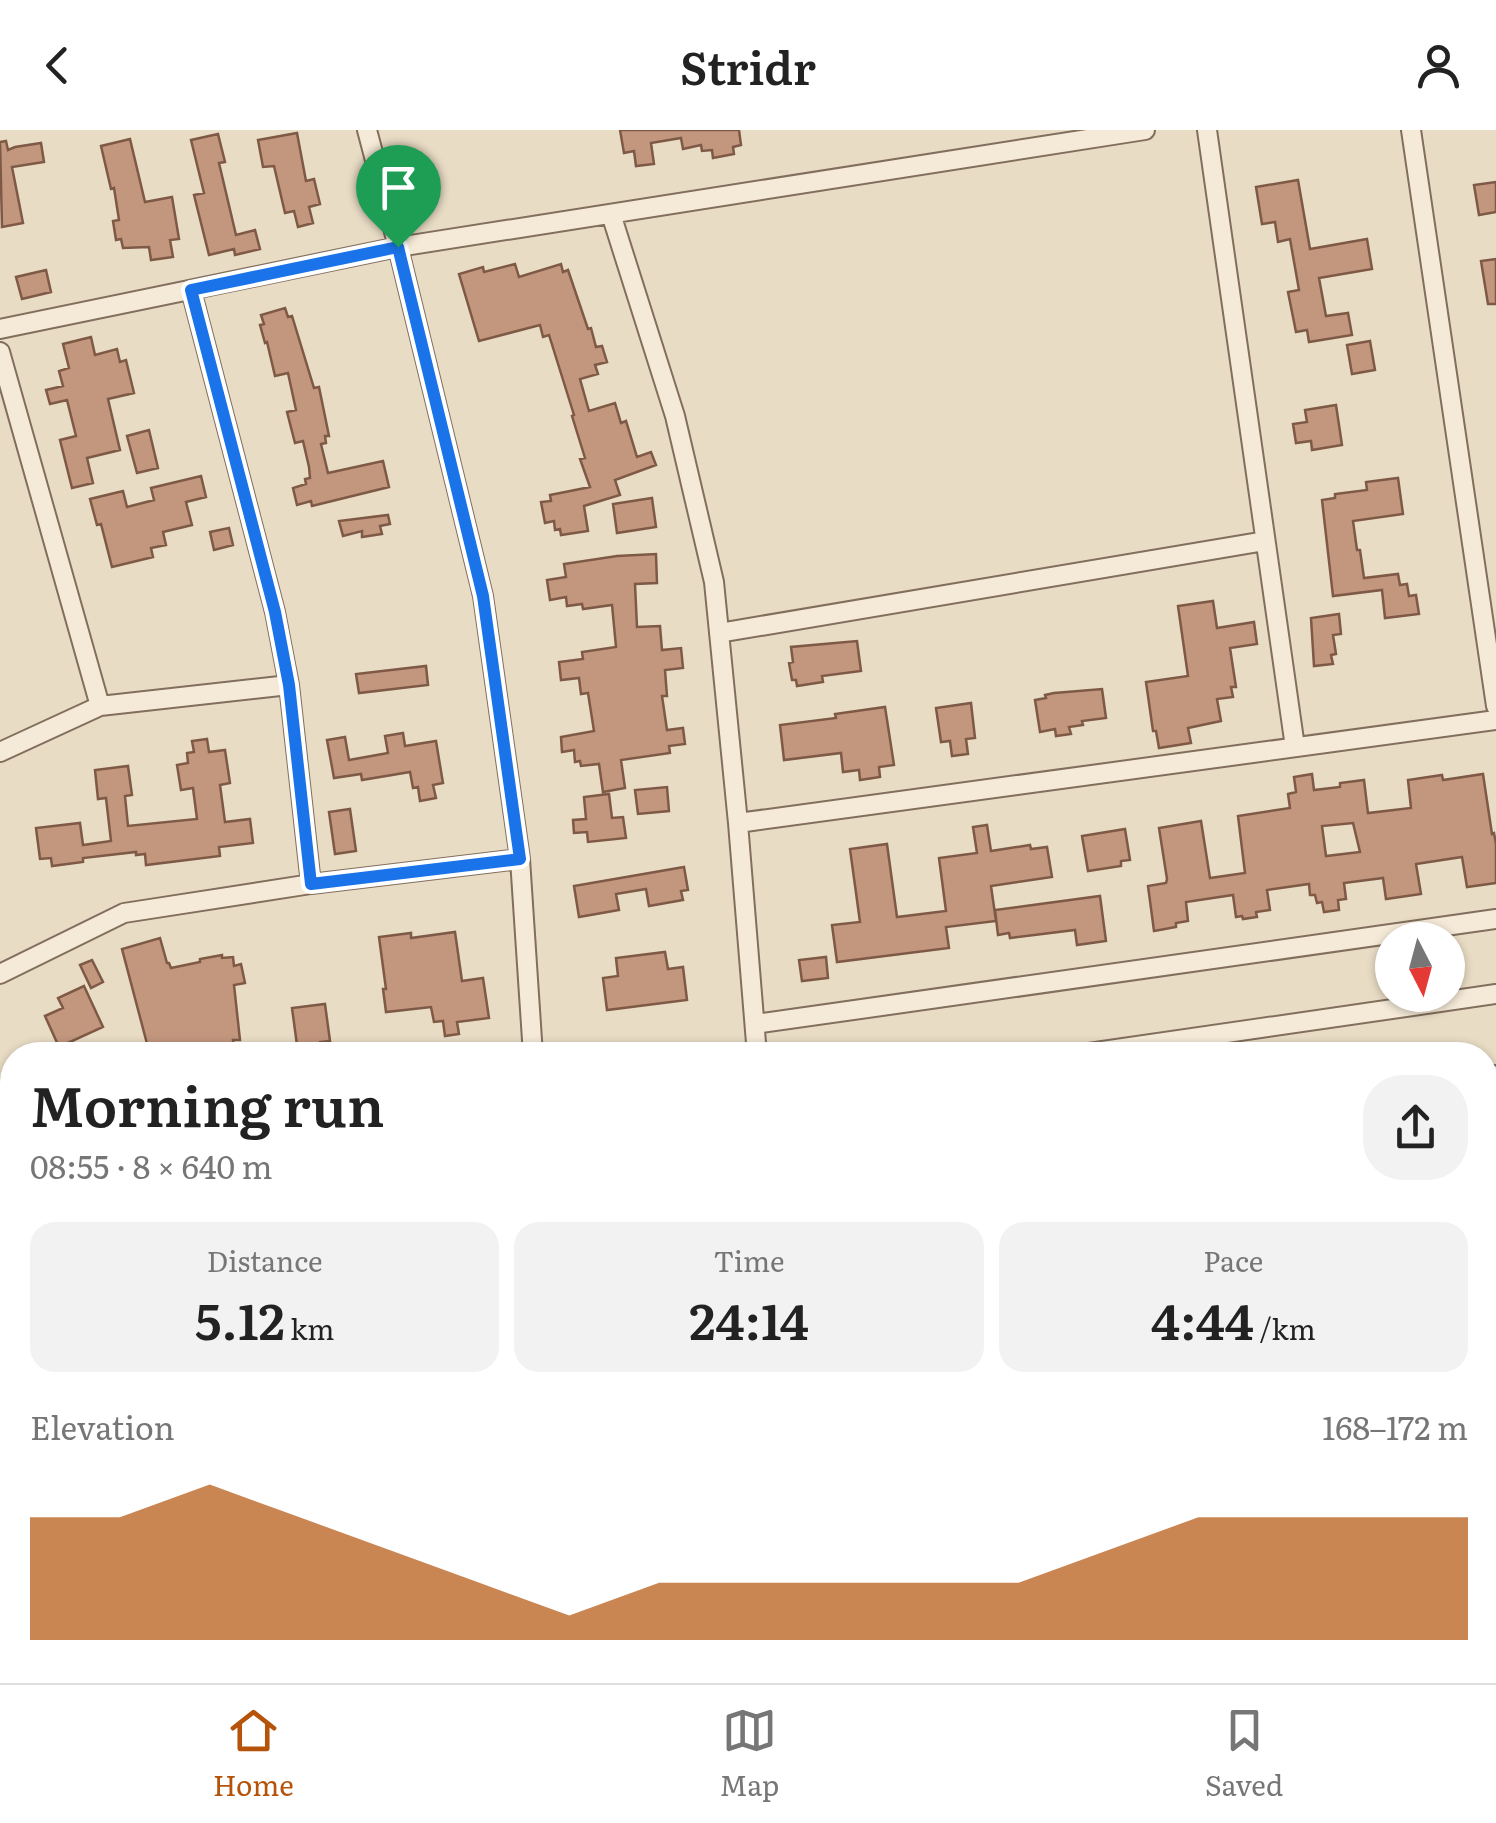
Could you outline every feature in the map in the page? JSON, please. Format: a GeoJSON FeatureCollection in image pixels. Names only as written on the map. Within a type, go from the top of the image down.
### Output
{"type":"FeatureCollection","features":[{"type":"Feature","properties":{"kind":"street"},"geometry":{"type":"LineString","coordinates":[[367,130],[483,596],[520,859],[531,1042]]}},
{"type":"Feature","properties":{"kind":"street"},"geometry":{"type":"LineString","coordinates":[[0,329],[398,247],[1144,130]]}},
{"type":"Feature","properties":{"kind":"street"},"geometry":{"type":"LineString","coordinates":[[1206,130],[1295,747]]}},
{"type":"Feature","properties":{"kind":"street"},"geometry":{"type":"LineString","coordinates":[[1411,130],[1496,706]]}},
{"type":"Feature","properties":{"kind":"street"},"geometry":{"type":"LineString","coordinates":[[611,214],[675,416],[714,582],[757,1042]]}},
{"type":"Feature","properties":{"kind":"street"},"geometry":{"type":"LineString","coordinates":[[191,290],[275,612],[289,685],[311,884]]}},
{"type":"Feature","properties":{"kind":"street"},"geometry":{"type":"LineString","coordinates":[[0,352],[100,706]]}},
{"type":"Feature","properties":{"kind":"street"},"geometry":{"type":"LineString","coordinates":[[719,633],[1266,541]]}},
{"type":"Feature","properties":{"kind":"street"},"geometry":{"type":"LineString","coordinates":[[0,752],[100,706],[289,685]]}},
{"type":"Feature","properties":{"kind":"street"},"geometry":{"type":"LineString","coordinates":[[738,823],[1496,720]]}},
{"type":"Feature","properties":{"kind":"street"},"geometry":{"type":"LineString","coordinates":[[0,974],[124,913],[311,884],[520,859]]}},
{"type":"Feature","properties":{"kind":"street"},"geometry":{"type":"LineString","coordinates":[[756,1024],[1496,918]]}},
{"type":"Feature","properties":{"kind":"street"},"geometry":{"type":"LineString","coordinates":[[1165,1042],[1496,994]]}},
{"type":"Feature","properties":{"kind":"building"},"geometry":{"type":"Polygon","coordinates":[[[620,130],[739,130],[741,145],[733,147],[734,154],[713,158],[712,150],[702,151],[701,145],[683,149],[681,138],[651,143],[654,164],[636,166],[634,151],[624,153],[620,130]]]}},
{"type":"Feature","properties":{"kind":"building"},"geometry":{"type":"Polygon","coordinates":[[[297,133],[306,181],[314,179],[320,204],[309,207],[313,223],[298,227],[294,211],[285,213],[274,166],[263,167],[258,140],[297,133]]]}},
{"type":"Feature","properties":{"kind":"building"},"geometry":{"type":"Polygon","coordinates":[[[218,134],[225,162],[219,163],[236,235],[255,230],[260,249],[235,255],[234,249],[209,255],[194,195],[204,193],[191,140],[218,134]]]}},
{"type":"Feature","properties":{"kind":"building"},"geometry":{"type":"Polygon","coordinates":[[[130,139],[145,202],[172,197],[179,239],[170,240],[173,257],[151,260],[149,247],[123,248],[121,239],[116,240],[113,221],[119,220],[114,188],[111,189],[101,146],[130,139]]]}},
{"type":"Feature","properties":{"kind":"building"},"geometry":{"type":"Polygon","coordinates":[[[6,141],[8,150],[41,143],[44,162],[12,167],[23,223],[2,227],[0,142],[6,141]]]}},
{"type":"Feature","properties":{"kind":"building"},"geometry":{"type":"Polygon","coordinates":[[[1298,180],[1310,249],[1367,239],[1372,269],[1319,278],[1326,316],[1348,313],[1352,335],[1309,342],[1307,330],[1296,332],[1288,292],[1299,290],[1290,239],[1278,242],[1275,222],[1262,224],[1256,187],[1298,180]]]}},
{"type":"Feature","properties":{"kind":"building"},"geometry":{"type":"Polygon","coordinates":[[[1496,182],[1496,212],[1479,215],[1474,185],[1496,182]]]}},
{"type":"Feature","properties":{"kind":"building"},"geometry":{"type":"Polygon","coordinates":[[[1496,259],[1496,304],[1488,304],[1481,261],[1496,259]]]}},
{"type":"Feature","properties":{"kind":"building"},"geometry":{"type":"Polygon","coordinates":[[[515,264],[519,277],[561,264],[563,272],[568,270],[588,329],[591,328],[596,347],[602,346],[607,362],[595,365],[598,374],[580,379],[589,411],[615,403],[621,423],[626,421],[637,457],[651,452],[656,465],[615,480],[620,495],[584,506],[588,531],[561,535],[560,529],[555,530],[554,521],[545,523],[541,502],[551,501],[550,495],[590,487],[580,459],[585,458],[574,415],[549,335],[543,337],[540,325],[479,341],[459,274],[515,264]]]}},
{"type":"Feature","properties":{"kind":"building"},"geometry":{"type":"Polygon","coordinates":[[[46,270],[51,292],[22,299],[16,277],[46,270]]]}},
{"type":"Feature","properties":{"kind":"building"},"geometry":{"type":"Polygon","coordinates":[[[285,308],[288,317],[292,316],[314,388],[319,387],[329,436],[321,444],[328,473],[383,461],[389,487],[312,506],[311,501],[297,505],[293,488],[306,484],[309,467],[303,441],[295,443],[287,412],[296,410],[288,373],[275,376],[260,325],[264,324],[261,315],[285,308]]]}},
{"type":"Feature","properties":{"kind":"building"},"geometry":{"type":"Polygon","coordinates":[[[91,337],[95,355],[117,349],[120,362],[126,360],[134,393],[108,399],[120,450],[87,458],[93,483],[72,488],[60,440],[76,436],[67,400],[50,404],[46,390],[63,386],[59,371],[69,368],[63,344],[91,337]]]}},
{"type":"Feature","properties":{"kind":"building"},"geometry":{"type":"Polygon","coordinates":[[[1370,341],[1375,370],[1352,374],[1347,345],[1370,341]]]}},
{"type":"Feature","properties":{"kind":"building"},"geometry":{"type":"Polygon","coordinates":[[[1336,405],[1342,445],[1312,450],[1311,441],[1296,443],[1293,424],[1307,422],[1305,410],[1336,405]]]}},
{"type":"Feature","properties":{"kind":"building"},"geometry":{"type":"Polygon","coordinates":[[[149,430],[158,468],[137,473],[127,436],[149,430]]]}},
{"type":"Feature","properties":{"kind":"building"},"geometry":{"type":"Polygon","coordinates":[[[201,476],[206,497],[186,502],[192,525],[163,532],[166,545],[151,548],[153,557],[112,567],[90,499],[123,491],[127,507],[154,500],[151,488],[201,476]]]}},
{"type":"Feature","properties":{"kind":"building"},"geometry":{"type":"Polygon","coordinates":[[[1398,478],[1403,514],[1353,521],[1364,578],[1398,574],[1400,585],[1407,584],[1409,596],[1416,595],[1419,614],[1385,618],[1382,590],[1333,596],[1322,500],[1335,498],[1335,494],[1367,490],[1366,482],[1398,478]]]}},
{"type":"Feature","properties":{"kind":"building"},"geometry":{"type":"Polygon","coordinates":[[[652,498],[656,527],[617,533],[613,504],[652,498]]]}},
{"type":"Feature","properties":{"kind":"building"},"geometry":{"type":"Polygon","coordinates":[[[388,515],[390,524],[380,526],[382,534],[362,537],[362,531],[343,536],[339,521],[388,515]]]}},
{"type":"Feature","properties":{"kind":"building"},"geometry":{"type":"Polygon","coordinates":[[[229,528],[233,545],[214,550],[210,532],[229,528]]]}},
{"type":"Feature","properties":{"kind":"building"},"geometry":{"type":"Polygon","coordinates":[[[656,554],[657,583],[635,584],[637,627],[660,626],[662,650],[681,648],[683,668],[665,670],[667,696],[662,696],[667,730],[683,728],[685,744],[669,746],[670,753],[621,760],[625,788],[603,792],[599,764],[581,766],[580,761],[575,762],[574,750],[562,752],[561,737],[594,731],[588,693],[581,694],[579,678],[561,680],[559,662],[583,659],[582,652],[616,647],[612,605],[583,609],[582,604],[567,606],[566,597],[550,600],[547,580],[566,577],[564,564],[656,554]]]}},
{"type":"Feature","properties":{"kind":"building"},"geometry":{"type":"Polygon","coordinates":[[[1213,601],[1217,628],[1254,622],[1257,644],[1230,648],[1236,687],[1231,687],[1233,697],[1217,699],[1221,721],[1188,728],[1191,743],[1159,748],[1146,682],[1188,676],[1178,606],[1213,601]]]}},
{"type":"Feature","properties":{"kind":"building"},"geometry":{"type":"Polygon","coordinates":[[[1339,614],[1341,634],[1333,635],[1333,664],[1314,666],[1311,618],[1339,614]]]}},
{"type":"Feature","properties":{"kind":"building"},"geometry":{"type":"Polygon","coordinates":[[[857,641],[861,671],[822,676],[823,682],[797,686],[796,680],[792,680],[791,647],[857,641]]]}},
{"type":"Feature","properties":{"kind":"building"},"geometry":{"type":"Polygon","coordinates":[[[426,666],[428,685],[359,693],[356,674],[426,666]]]}},
{"type":"Feature","properties":{"kind":"building"},"geometry":{"type":"Polygon","coordinates":[[[1102,689],[1106,718],[1082,721],[1083,725],[1069,727],[1071,734],[1056,736],[1055,729],[1040,732],[1035,700],[1054,693],[1102,689]]]}},
{"type":"Feature","properties":{"kind":"building"},"geometry":{"type":"Polygon","coordinates":[[[971,703],[975,738],[966,739],[968,754],[952,756],[950,741],[941,742],[936,708],[971,703]]]}},
{"type":"Feature","properties":{"kind":"building"},"geometry":{"type":"Polygon","coordinates":[[[885,707],[894,765],[879,767],[880,777],[860,780],[859,770],[843,772],[841,753],[784,760],[780,725],[885,707]]]}},
{"type":"Feature","properties":{"kind":"building"},"geometry":{"type":"Polygon","coordinates":[[[403,733],[405,746],[436,741],[443,783],[433,785],[436,798],[420,801],[410,772],[362,780],[361,774],[334,778],[327,740],[345,737],[349,760],[388,753],[385,736],[403,733]]]}},
{"type":"Feature","properties":{"kind":"building"},"geometry":{"type":"Polygon","coordinates":[[[207,739],[209,752],[225,750],[230,783],[220,785],[225,822],[250,819],[253,843],[219,847],[220,856],[146,865],[145,854],[136,852],[52,866],[51,858],[40,859],[36,828],[80,823],[83,845],[111,841],[106,798],[98,799],[95,770],[128,766],[132,795],[125,796],[128,826],[197,819],[193,788],[181,790],[177,765],[188,763],[187,753],[194,752],[192,741],[207,739]]]}},
{"type":"Feature","properties":{"kind":"building"},"geometry":{"type":"Polygon","coordinates":[[[1312,774],[1314,790],[1364,780],[1368,813],[1411,808],[1408,780],[1483,774],[1496,844],[1496,883],[1467,887],[1462,857],[1416,864],[1421,894],[1386,899],[1383,878],[1344,883],[1346,899],[1338,900],[1339,910],[1324,912],[1322,902],[1317,903],[1315,895],[1310,895],[1309,884],[1267,890],[1270,910],[1256,912],[1257,917],[1236,917],[1233,895],[1186,902],[1188,921],[1154,931],[1148,886],[1166,883],[1167,879],[1159,828],[1201,821],[1210,878],[1245,873],[1238,816],[1290,808],[1288,794],[1296,792],[1294,777],[1312,774]],[[1353,823],[1322,826],[1326,856],[1360,852],[1353,823]]]}},
{"type":"Feature","properties":{"kind":"building"},"geometry":{"type":"Polygon","coordinates":[[[667,787],[669,811],[638,814],[635,790],[667,787]]]}},
{"type":"Feature","properties":{"kind":"building"},"geometry":{"type":"Polygon","coordinates":[[[609,794],[612,818],[623,817],[626,838],[588,842],[587,832],[574,833],[573,820],[586,819],[584,797],[609,794]]]}},
{"type":"Feature","properties":{"kind":"building"},"geometry":{"type":"Polygon","coordinates":[[[350,809],[356,851],[335,854],[329,812],[350,809]]]}},
{"type":"Feature","properties":{"kind":"building"},"geometry":{"type":"Polygon","coordinates":[[[987,825],[991,851],[1030,845],[1031,849],[1047,847],[1052,877],[991,886],[996,921],[946,927],[949,948],[837,962],[832,925],[860,922],[850,849],[887,844],[897,917],[946,911],[939,858],[977,853],[973,827],[987,825]]]}},
{"type":"Feature","properties":{"kind":"building"},"geometry":{"type":"Polygon","coordinates":[[[1125,829],[1130,860],[1121,861],[1121,866],[1088,871],[1082,836],[1125,829]]]}},
{"type":"Feature","properties":{"kind":"building"},"geometry":{"type":"Polygon","coordinates":[[[684,867],[688,890],[681,891],[683,900],[649,906],[646,889],[616,894],[619,910],[579,917],[574,886],[684,867]]]}},
{"type":"Feature","properties":{"kind":"building"},"geometry":{"type":"Polygon","coordinates":[[[1100,896],[1106,941],[1077,945],[1075,930],[1010,938],[1009,933],[998,935],[995,910],[1100,896]]]}},
{"type":"Feature","properties":{"kind":"building"},"geometry":{"type":"Polygon","coordinates":[[[455,932],[462,981],[483,978],[489,1018],[457,1022],[459,1034],[445,1036],[443,1021],[434,1022],[431,1007],[386,1012],[379,937],[411,933],[411,938],[455,932]]]}},
{"type":"Feature","properties":{"kind":"building"},"geometry":{"type":"Polygon","coordinates":[[[160,938],[171,968],[222,955],[233,957],[234,966],[241,964],[245,983],[234,985],[240,1040],[147,1042],[122,949],[160,938]]]}},
{"type":"Feature","properties":{"kind":"building"},"geometry":{"type":"Polygon","coordinates":[[[665,952],[668,969],[683,967],[687,1000],[607,1010],[603,978],[618,976],[616,958],[665,952]]]}},
{"type":"Feature","properties":{"kind":"building"},"geometry":{"type":"Polygon","coordinates":[[[826,957],[828,978],[802,981],[799,960],[826,957]]]}},
{"type":"Feature","properties":{"kind":"building"},"geometry":{"type":"Polygon","coordinates":[[[92,960],[103,982],[91,988],[80,965],[92,960]]]}},
{"type":"Feature","properties":{"kind":"building"},"geometry":{"type":"Polygon","coordinates":[[[84,986],[103,1027],[70,1042],[57,1042],[45,1016],[63,1008],[58,998],[84,986]]]}},
{"type":"Feature","properties":{"kind":"building"},"geometry":{"type":"Polygon","coordinates":[[[325,1004],[330,1041],[297,1042],[292,1008],[325,1004]]]}},
{"type":"Feature","properties":{"kind":"route"},"geometry":{"type":"LineString","coordinates":[[398,247],[483,596],[520,859],[311,884],[289,685],[275,612],[191,290],[398,247]]}}]}
